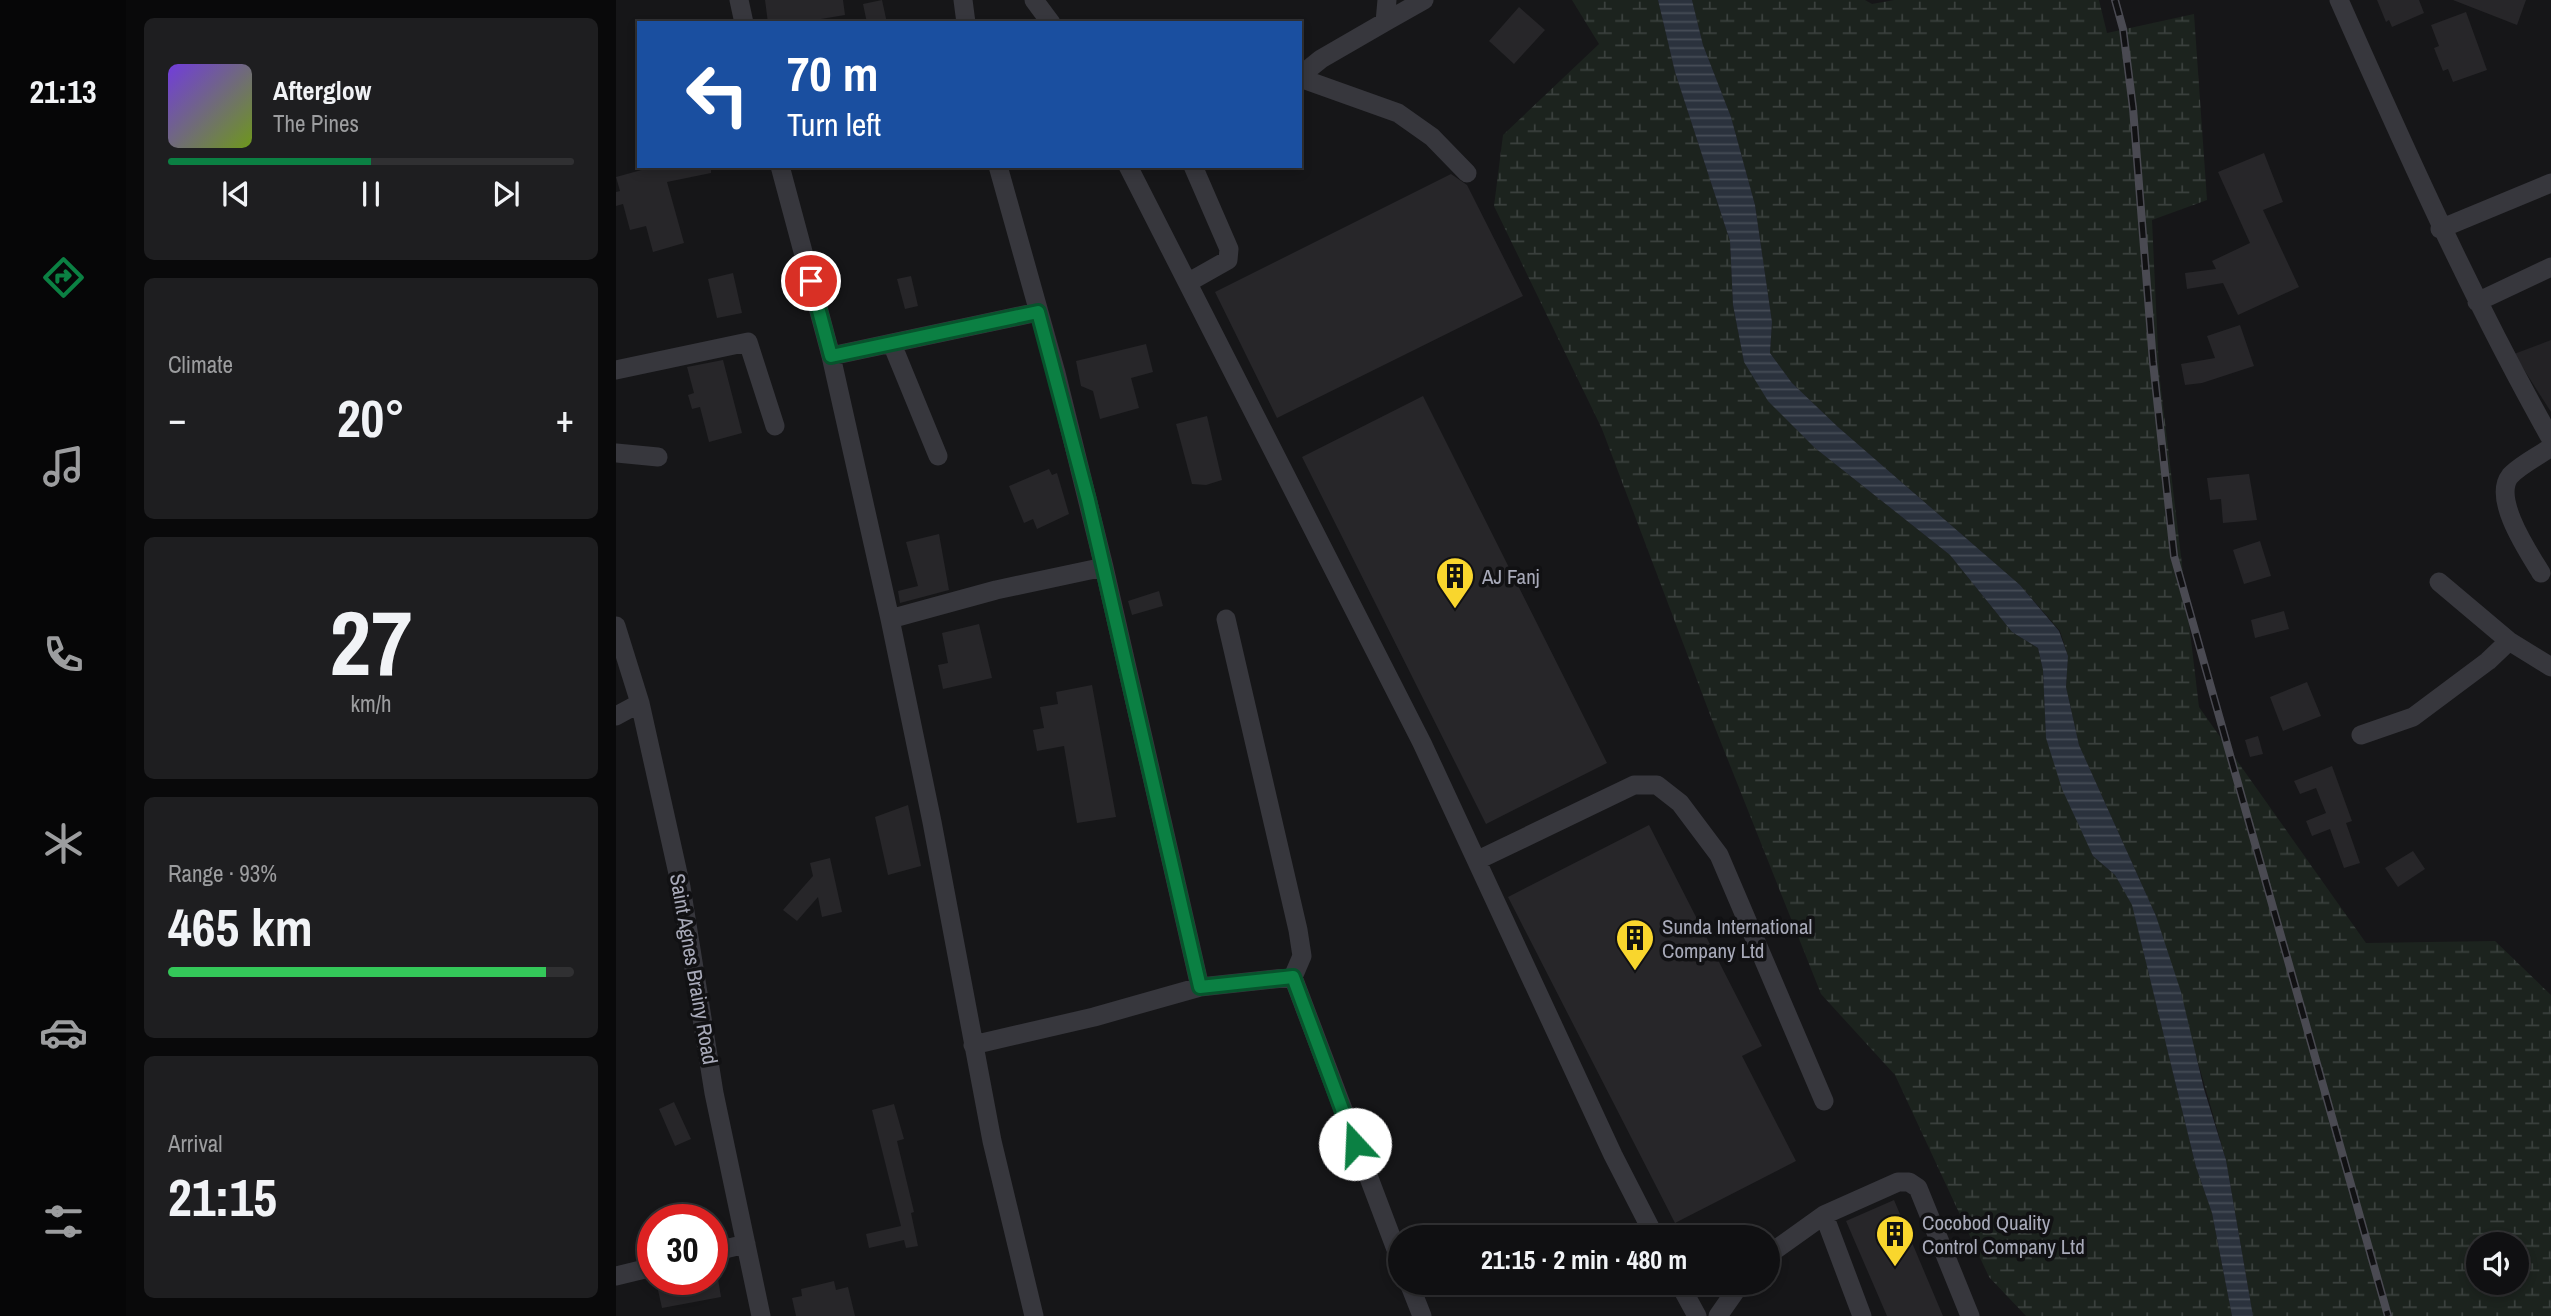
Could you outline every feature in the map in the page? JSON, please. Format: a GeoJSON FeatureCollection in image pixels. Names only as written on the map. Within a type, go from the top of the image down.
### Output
{"type":"FeatureCollection","features":[{"type":"Feature","properties":{"kind":"street"},"geometry":{"type":"LineString","coordinates":[[739,0],[744,21]]}},
{"type":"Feature","properties":{"kind":"street"},"geometry":{"type":"LineString","coordinates":[[963,0],[966,21]]}},
{"type":"Feature","properties":{"kind":"street"},"geometry":{"type":"LineString","coordinates":[[1034,0],[1050,21]]}},
{"type":"Feature","properties":{"kind":"street"},"geometry":{"type":"LineString","coordinates":[[1385,22],[1387,0]]}},
{"type":"Feature","properties":{"kind":"street"},"geometry":{"type":"LineString","coordinates":[[1302,75],[1321,59],[1424,0]]}},
{"type":"Feature","properties":{"kind":"street"},"geometry":{"type":"LineString","coordinates":[[2339,0],[2441,229],[2551,439]]}},
{"type":"Feature","properties":{"kind":"street"},"geometry":{"type":"LineString","coordinates":[[1302,78],[1398,113],[1432,137],[1467,173]]}},
{"type":"Feature","properties":{"kind":"street"},"geometry":{"type":"LineString","coordinates":[[781,168],[831,356],[890,619],[932,822],[973,1045],[1034,1316]]}},
{"type":"Feature","properties":{"kind":"street"},"geometry":{"type":"LineString","coordinates":[[999,168],[1104,567],[1200,987]]}},
{"type":"Feature","properties":{"kind":"street"},"geometry":{"type":"LineString","coordinates":[[1129,168],[1422,743],[1613,1155],[1649,1225]]}},
{"type":"Feature","properties":{"kind":"street"},"geometry":{"type":"LineString","coordinates":[[1189,282],[1228,260],[1228,249],[1194,168]]}},
{"type":"Feature","properties":{"kind":"street"},"geometry":{"type":"LineString","coordinates":[[2441,229],[2551,183]]}},
{"type":"Feature","properties":{"kind":"street"},"geometry":{"type":"LineString","coordinates":[[2477,302],[2551,267]]}},
{"type":"Feature","properties":{"kind":"street"},"geometry":{"type":"LineString","coordinates":[[831,356],[1038,312]]}},
{"type":"Feature","properties":{"kind":"street"},"geometry":{"type":"LineString","coordinates":[[616,370],[748,342],[775,426]]}},
{"type":"Feature","properties":{"kind":"street"},"geometry":{"type":"LineString","coordinates":[[892,344],[938,456]]}},
{"type":"Feature","properties":{"kind":"street"},"geometry":{"type":"LineString","coordinates":[[2541,573],[2517,532],[2505,490],[2510,477],[2551,447]]}},
{"type":"Feature","properties":{"kind":"street"},"geometry":{"type":"LineString","coordinates":[[616,453],[658,457]]}},
{"type":"Feature","properties":{"kind":"street"},"geometry":{"type":"LineString","coordinates":[[890,619],[996,590],[1104,567]]}},
{"type":"Feature","properties":{"kind":"street"},"geometry":{"type":"LineString","coordinates":[[2439,582],[2509,641],[2551,667]]}},
{"type":"Feature","properties":{"kind":"street"},"geometry":{"type":"LineString","coordinates":[[1226,618],[1298,930],[1302,956],[1293,977],[1388,1228]]}},
{"type":"Feature","properties":{"kind":"street","name":"Saint Agnes Brainy Road"},"geometry":{"type":"LineString","coordinates":[[616,626],[640,703],[681,887],[714,1093],[761,1316]]}},
{"type":"Feature","properties":{"kind":"street"},"geometry":{"type":"LineString","coordinates":[[2361,735],[2413,717],[2488,661],[2509,641]]}},
{"type":"Feature","properties":{"kind":"street"},"geometry":{"type":"LineString","coordinates":[[616,716],[640,703]]}},
{"type":"Feature","properties":{"kind":"street"},"geometry":{"type":"LineString","coordinates":[[1478,860],[1634,785],[1657,785],[1680,803],[1719,855],[1824,1101]]}},
{"type":"Feature","properties":{"kind":"street"},"geometry":{"type":"LineString","coordinates":[[973,1045],[1094,1017],[1200,987],[1293,977]]}},
{"type":"Feature","properties":{"kind":"street"},"geometry":{"type":"LineString","coordinates":[[1780,1246],[1824,1215],[1898,1182],[1909,1182],[1918,1188],[1969,1316]]}},
{"type":"Feature","properties":{"kind":"street"},"geometry":{"type":"LineString","coordinates":[[1824,1215],[1862,1316]]}},
{"type":"Feature","properties":{"kind":"street"},"geometry":{"type":"LineString","coordinates":[[728,1248],[746,1244]]}},
{"type":"Feature","properties":{"kind":"street"},"geometry":{"type":"LineString","coordinates":[[616,1276],[637,1271]]}},
{"type":"Feature","properties":{"kind":"street"},"geometry":{"type":"LineString","coordinates":[[1414,1295],[1422,1316]]}},
{"type":"Feature","properties":{"kind":"street"},"geometry":{"type":"LineString","coordinates":[[1686,1295],[1697,1316]]}},
{"type":"Feature","properties":{"kind":"street"},"geometry":{"type":"LineString","coordinates":[[1718,1316],[1733,1295]]}},
{"type":"Feature","properties":{"kind":"shaded area"},"geometry":{"type":"Polygon","coordinates":[[[1658,0],[1692,0],[1703,45],[1731,117],[1755,205],[1772,322],[1770,353],[1792,383],[1838,427],[2020,585],[2059,631],[2068,656],[2066,687],[2079,745],[2156,916],[2181,992],[2204,1089],[2226,1160],[2253,1316],[2232,1316],[2212,1213],[2196,1167],[2132,905],[2115,875],[2093,856],[2062,789],[2046,738],[2043,670],[2038,648],[2012,632],[1950,555],[1815,448],[1768,401],[1744,362],[1733,305],[1730,241],[1675,72],[1658,0]]]}},
{"type":"Feature","properties":{"kind":"shaded area"},"geometry":{"type":"Polygon","coordinates":[[[2551,340],[2551,412],[2514,354],[2551,340]]]}},
{"type":"Feature","properties":{"kind":"green space"},"geometry":{"type":"Polygon","coordinates":[[[1572,0],[1658,0],[1675,72],[1730,241],[1733,305],[1744,362],[1815,448],[1950,555],[2012,632],[2038,648],[2043,670],[2046,738],[2093,856],[2115,875],[2132,904],[2196,1167],[2212,1213],[2232,1316],[2026,1316],[1989,1277],[1895,1075],[1821,994],[1714,725],[1602,429],[1494,206],[1503,135],[1599,44],[1572,0]]]}},
{"type":"Feature","properties":{"kind":"green space"},"geometry":{"type":"Polygon","coordinates":[[[1692,0],[1865,0],[1872,4],[1894,0],[2099,0],[2107,33],[2194,14],[2207,200],[2152,220],[2159,372],[2199,707],[2366,943],[2495,941],[2551,995],[2551,1316],[2253,1316],[2226,1160],[2156,916],[2079,745],[2066,687],[2068,656],[2060,631],[2020,585],[1838,427],[1792,383],[1770,353],[1772,322],[1755,205],[1731,117],[1703,45],[1692,0]]]}},
{"type":"Feature","properties":{"kind":"building"},"geometry":{"type":"Polygon","coordinates":[[[765,0],[843,0],[845,15],[809,21],[768,21],[765,0]]]}},
{"type":"Feature","properties":{"kind":"building"},"geometry":{"type":"Polygon","coordinates":[[[882,0],[887,21],[867,21],[863,4],[882,0]]]}},
{"type":"Feature","properties":{"kind":"building"},"geometry":{"type":"Polygon","coordinates":[[[2377,0],[2419,0],[2424,13],[2392,27],[2389,20],[2386,22],[2377,0]]]}},
{"type":"Feature","properties":{"kind":"building"},"geometry":{"type":"Polygon","coordinates":[[[2453,0],[2526,0],[2517,25],[2453,0]]]}},
{"type":"Feature","properties":{"kind":"building"},"geometry":{"type":"Polygon","coordinates":[[[1519,7],[1545,30],[1514,64],[1489,41],[1519,7]]]}},
{"type":"Feature","properties":{"kind":"building"},"geometry":{"type":"Polygon","coordinates":[[[2466,12],[2487,70],[2453,82],[2448,69],[2443,71],[2434,48],[2439,46],[2431,25],[2466,12]]]}},
{"type":"Feature","properties":{"kind":"building"},"geometry":{"type":"Polygon","coordinates":[[[2264,153],[2283,202],[2263,210],[2299,287],[2238,315],[2223,283],[2187,289],[2185,273],[2216,269],[2212,261],[2250,243],[2218,172],[2264,153]]]}},
{"type":"Feature","properties":{"kind":"building"},"geometry":{"type":"Polygon","coordinates":[[[649,168],[711,168],[711,173],[667,182],[684,243],[653,252],[646,226],[630,230],[623,204],[616,206],[616,192],[620,191],[616,177],[649,168]]]}},
{"type":"Feature","properties":{"kind":"building"},"geometry":{"type":"Polygon","coordinates":[[[1451,174],[1467,185],[1523,296],[1277,418],[1215,292],[1451,174]]]}},
{"type":"Feature","properties":{"kind":"building"},"geometry":{"type":"Polygon","coordinates":[[[733,273],[742,313],[717,318],[708,279],[733,273]]]}},
{"type":"Feature","properties":{"kind":"building"},"geometry":{"type":"Polygon","coordinates":[[[911,276],[918,306],[905,309],[897,279],[911,276]]]}},
{"type":"Feature","properties":{"kind":"building"},"geometry":{"type":"Polygon","coordinates":[[[2240,325],[2254,366],[2202,383],[2185,385],[2181,364],[2215,358],[2207,336],[2240,325]]]}},
{"type":"Feature","properties":{"kind":"building"},"geometry":{"type":"Polygon","coordinates":[[[1146,344],[1153,372],[1131,378],[1139,408],[1100,419],[1093,391],[1081,386],[1076,361],[1146,344]]]}},
{"type":"Feature","properties":{"kind":"building"},"geometry":{"type":"Polygon","coordinates":[[[723,360],[742,433],[709,442],[700,407],[692,409],[688,395],[694,393],[687,367],[723,360]]]}},
{"type":"Feature","properties":{"kind":"building","name":"AJ Fanj"},"geometry":{"type":"Polygon","coordinates":[[[1423,396],[1607,763],[1486,824],[1302,457],[1423,396]]]}},
{"type":"Feature","properties":{"kind":"building"},"geometry":{"type":"Polygon","coordinates":[[[1207,416],[1222,480],[1206,485],[1192,484],[1176,424],[1207,416]]]}},
{"type":"Feature","properties":{"kind":"building"},"geometry":{"type":"Polygon","coordinates":[[[1049,469],[1052,475],[1057,473],[1069,514],[1037,529],[1033,519],[1024,523],[1009,486],[1049,469]]]}},
{"type":"Feature","properties":{"kind":"building"},"geometry":{"type":"Polygon","coordinates":[[[2249,474],[2257,520],[2223,523],[2221,499],[2210,500],[2207,478],[2249,474]]]}},
{"type":"Feature","properties":{"kind":"building"},"geometry":{"type":"Polygon","coordinates":[[[939,534],[949,590],[900,603],[898,591],[918,586],[906,542],[939,534]]]}},
{"type":"Feature","properties":{"kind":"building"},"geometry":{"type":"Polygon","coordinates":[[[2260,541],[2271,576],[2244,584],[2233,550],[2260,541]]]}},
{"type":"Feature","properties":{"kind":"building"},"geometry":{"type":"Polygon","coordinates":[[[1159,591],[1163,606],[1132,615],[1128,601],[1159,591]]]}},
{"type":"Feature","properties":{"kind":"building"},"geometry":{"type":"Polygon","coordinates":[[[2284,611],[2289,629],[2255,638],[2251,620],[2284,611]]]}},
{"type":"Feature","properties":{"kind":"building"},"geometry":{"type":"Polygon","coordinates":[[[979,624],[992,678],[943,689],[938,665],[948,663],[942,633],[979,624]]]}},
{"type":"Feature","properties":{"kind":"building"},"geometry":{"type":"Polygon","coordinates":[[[2307,682],[2321,716],[2283,731],[2270,697],[2307,682]]]}},
{"type":"Feature","properties":{"kind":"building"},"geometry":{"type":"Polygon","coordinates":[[[1092,685],[1116,817],[1077,823],[1064,746],[1037,751],[1033,730],[1044,728],[1040,707],[1058,704],[1056,692],[1092,685]]]}},
{"type":"Feature","properties":{"kind":"building"},"geometry":{"type":"Polygon","coordinates":[[[2258,736],[2263,754],[2250,757],[2245,740],[2258,736]]]}},
{"type":"Feature","properties":{"kind":"building"},"geometry":{"type":"Polygon","coordinates":[[[2332,766],[2352,821],[2346,823],[2360,863],[2344,868],[2330,829],[2312,836],[2306,821],[2326,813],[2316,788],[2300,794],[2294,781],[2332,766]]]}},
{"type":"Feature","properties":{"kind":"building"},"geometry":{"type":"Polygon","coordinates":[[[908,805],[921,866],[888,875],[875,817],[908,805]]]}},
{"type":"Feature","properties":{"kind":"building","name":"Sunda International Company Ltd"},"geometry":{"type":"Polygon","coordinates":[[[1649,825],[1762,1046],[1742,1056],[1796,1161],[1675,1223],[1508,897],[1649,825]]]}},
{"type":"Feature","properties":{"kind":"building"},"geometry":{"type":"Polygon","coordinates":[[[2413,851],[2425,869],[2398,887],[2385,868],[2413,851]]]}},
{"type":"Feature","properties":{"kind":"building"},"geometry":{"type":"Polygon","coordinates":[[[830,858],[842,912],[822,917],[818,897],[797,921],[783,910],[813,876],[810,863],[830,858]]]}},
{"type":"Feature","properties":{"kind":"building"},"geometry":{"type":"Polygon","coordinates":[[[674,1102],[691,1139],[675,1146],[659,1109],[674,1102]]]}},
{"type":"Feature","properties":{"kind":"building"},"geometry":{"type":"Polygon","coordinates":[[[894,1104],[904,1139],[897,1141],[914,1212],[911,1213],[918,1246],[906,1248],[904,1240],[869,1248],[866,1234],[901,1226],[872,1110],[894,1104]]]}},
{"type":"Feature","properties":{"kind":"building","name":"Cocobod Quality Control Company Ltd"},"geometry":{"type":"Polygon","coordinates":[[[1894,1200],[1943,1316],[1887,1316],[1846,1221],[1894,1200]]]}},
{"type":"Feature","properties":{"kind":"building"},"geometry":{"type":"Polygon","coordinates":[[[834,1281],[836,1290],[848,1287],[855,1316],[796,1316],[792,1298],[802,1296],[801,1289],[834,1281]]]}},
{"type":"Feature","properties":{"kind":"building"},"geometry":{"type":"Polygon","coordinates":[[[659,1295],[721,1295],[721,1297],[662,1308],[659,1295]]]}},
{"type":"Feature","properties":{"kind":"railway"},"geometry":{"type":"LineString","coordinates":[[2115,0],[2123,29],[2133,108],[2153,362],[2174,556],[2388,1316]]}},
{"type":"Feature","properties":{"kind":"place","name":"AJ Fanj"},"geometry":{"type":"Point","coordinates":[1455,610]}},
{"type":"Feature","properties":{"kind":"place","name":"Sunda International Company Ltd"},"geometry":{"type":"Point","coordinates":[1635,972]}},
{"type":"Feature","properties":{"kind":"place","name":"Cocobod Quality Control Company Ltd"},"geometry":{"type":"Point","coordinates":[1895,1268]}},
{"type":"Feature","properties":{"kind":"route"},"geometry":{"type":"LineString","coordinates":[[811,281],[831,356],[1038,312],[1088,500],[1200,987],[1293,977],[1355,1144]]}}]}
